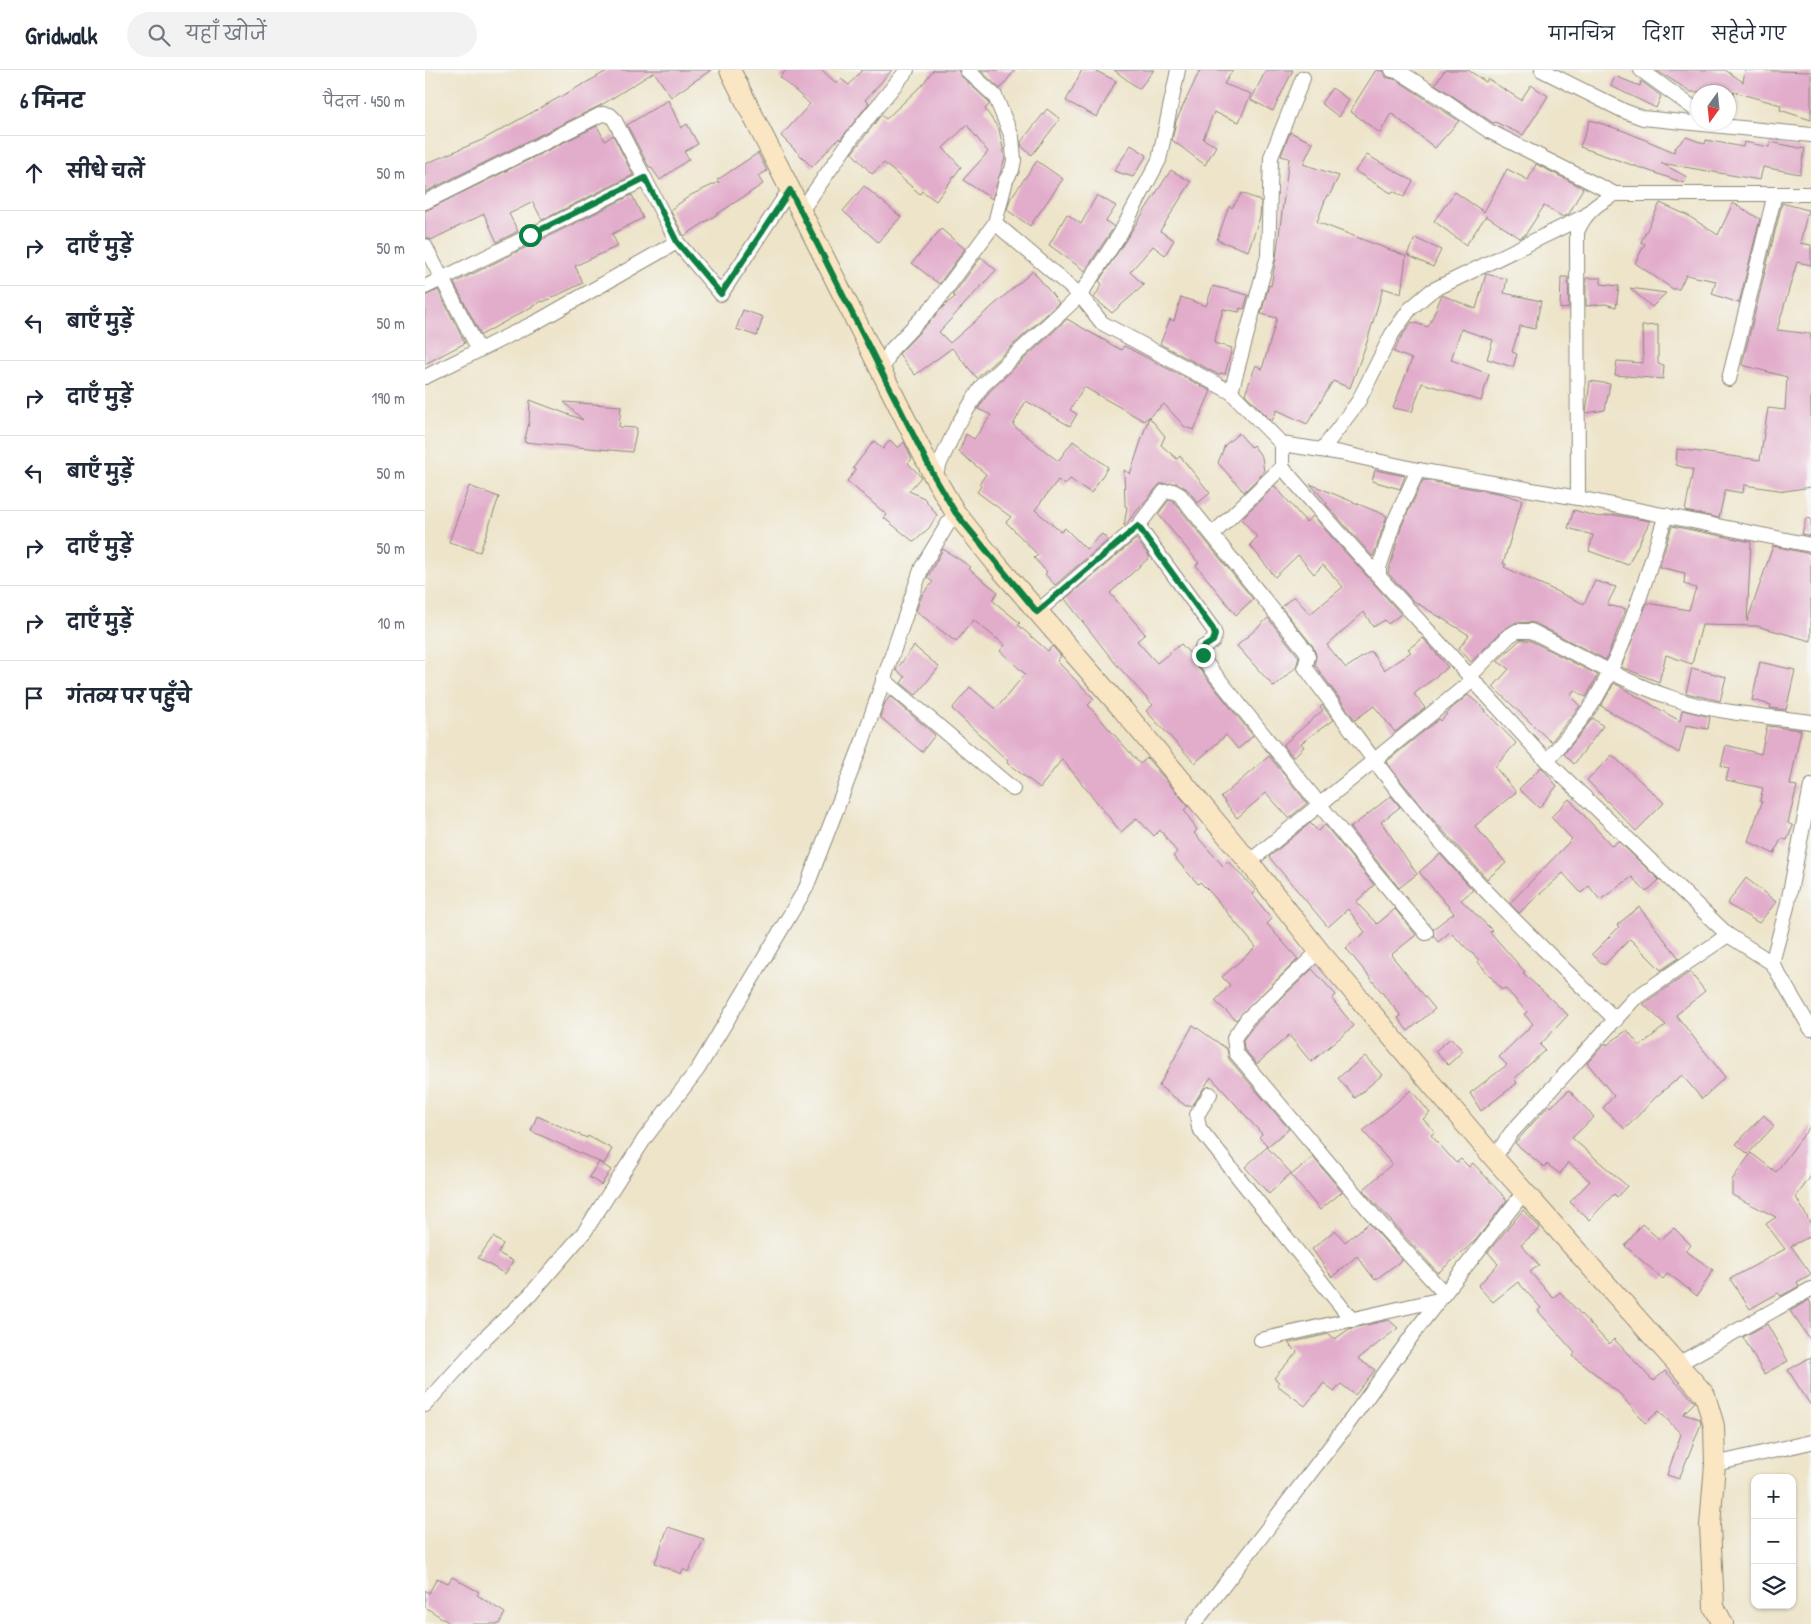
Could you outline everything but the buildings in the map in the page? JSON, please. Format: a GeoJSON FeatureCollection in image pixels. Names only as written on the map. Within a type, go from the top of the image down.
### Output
{"type":"FeatureCollection","features":[{"type":"Feature","properties":{"kind":"main road"},"geometry":{"type":"LineString","coordinates":[[730,70],[934,476],[955,512],[1037,612],[1123,710],[1249,862],[1319,951],[1494,1158],[1705,1395],[1714,1426],[1715,1464],[1709,1526],[1714,1608],[1723,1624]]}},
{"type":"Feature","properties":{"kind":"street"},"geometry":{"type":"LineString","coordinates":[[801,211],[853,135],[907,70]]}},
{"type":"Feature","properties":{"kind":"street"},"geometry":{"type":"LineString","coordinates":[[882,371],[891,350],[935,304],[995,223],[1006,180],[1012,170],[1014,160],[1012,137],[995,96],[967,70]]}},
{"type":"Feature","properties":{"kind":"street"},"geometry":{"type":"LineString","coordinates":[[934,476],[957,426],[982,386],[1080,294],[1120,234],[1159,160],[1178,70]]}},
{"type":"Feature","properties":{"kind":"street"},"geometry":{"type":"LineString","coordinates":[[1392,70],[1400,72],[1489,131],[1615,194],[1811,194]]}},
{"type":"Feature","properties":{"kind":"street"},"geometry":{"type":"LineString","coordinates":[[1542,70],[1624,111],[1643,118],[1691,122]]}},
{"type":"Feature","properties":{"kind":"street"},"geometry":{"type":"LineString","coordinates":[[1641,70],[1691,106]]}},
{"type":"Feature","properties":{"kind":"street"},"geometry":{"type":"LineString","coordinates":[[1231,392],[1268,256],[1271,157],[1303,78]]}},
{"type":"Feature","properties":{"kind":"street"},"geometry":{"type":"LineString","coordinates":[[425,202],[601,114],[610,114],[677,242],[721,294],[790,190]]}},
{"type":"Feature","properties":{"kind":"street"},"geometry":{"type":"LineString","coordinates":[[1736,126],[1811,135]]}},
{"type":"Feature","properties":{"kind":"street"},"geometry":{"type":"LineString","coordinates":[[425,287],[645,178]]}},
{"type":"Feature","properties":{"kind":"street"},"geometry":{"type":"LineString","coordinates":[[1322,450],[1358,402],[1392,334],[1410,309],[1431,291],[1583,217],[1596,204],[1615,194]]}},
{"type":"Feature","properties":{"kind":"street"},"geometry":{"type":"LineString","coordinates":[[1729,379],[1775,194]]}},
{"type":"Feature","properties":{"kind":"street"},"geometry":{"type":"LineString","coordinates":[[1578,498],[1577,232],[1583,217]]}},
{"type":"Feature","properties":{"kind":"street"},"geometry":{"type":"LineString","coordinates":[[995,223],[1080,294],[1102,324],[1231,392],[1282,444],[1341,452],[1418,470],[1578,498],[1811,545]]}},
{"type":"Feature","properties":{"kind":"street"},"geometry":{"type":"LineString","coordinates":[[425,376],[540,320],[677,242]]}},
{"type":"Feature","properties":{"kind":"street"},"geometry":{"type":"LineString","coordinates":[[425,246],[479,350]]}},
{"type":"Feature","properties":{"kind":"street"},"geometry":{"type":"LineString","coordinates":[[1282,444],[1282,467],[1345,541],[1379,575],[1547,761],[1728,935],[1772,963],[1811,1029]]}},
{"type":"Feature","properties":{"kind":"street"},"geometry":{"type":"LineString","coordinates":[[1213,534],[1282,467]]}},
{"type":"Feature","properties":{"kind":"street"},"geometry":{"type":"LineString","coordinates":[[1379,575],[1379,568],[1394,522],[1418,470]]}},
{"type":"Feature","properties":{"kind":"street"},"geometry":{"type":"LineString","coordinates":[[1037,612],[1138,526],[1164,492],[1173,491],[1180,495],[1306,651],[1308,656],[1305,667],[1374,760],[1446,848],[1497,902],[1616,1020]]}},
{"type":"Feature","properties":{"kind":"street"},"geometry":{"type":"LineString","coordinates":[[425,1405],[486,1337],[530,1294],[585,1231],[645,1138],[698,1070],[806,888],[862,743],[922,567],[955,512]]}},
{"type":"Feature","properties":{"kind":"street"},"geometry":{"type":"LineString","coordinates":[[1547,761],[1595,699],[1609,672],[1632,620],[1666,515]]}},
{"type":"Feature","properties":{"kind":"street"},"geometry":{"type":"LineString","coordinates":[[1138,526],[1213,629],[1215,635],[1213,641],[1202,648],[1205,662],[1426,933]]}},
{"type":"Feature","properties":{"kind":"street"},"geometry":{"type":"LineString","coordinates":[[1249,862],[1471,678],[1509,636],[1517,630],[1531,631],[1609,672],[1673,699],[1811,722]]}},
{"type":"Feature","properties":{"kind":"street"},"geometry":{"type":"LineString","coordinates":[[883,679],[1013,789]]}},
{"type":"Feature","properties":{"kind":"street"},"geometry":{"type":"LineString","coordinates":[[1772,963],[1787,907],[1811,786]]}},
{"type":"Feature","properties":{"kind":"street"},"geometry":{"type":"LineString","coordinates":[[1494,1158],[1511,1133],[1634,999],[1728,935]]}},
{"type":"Feature","properties":{"kind":"street"},"geometry":{"type":"LineString","coordinates":[[1319,951],[1247,1019],[1234,1038],[1236,1053],[1441,1296]]}},
{"type":"Feature","properties":{"kind":"street"},"geometry":{"type":"LineString","coordinates":[[1210,1094],[1197,1115],[1199,1128],[1353,1320]]}},
{"type":"Feature","properties":{"kind":"street"},"geometry":{"type":"LineString","coordinates":[[1194,1624],[1331,1446],[1441,1296],[1525,1191]]}},
{"type":"Feature","properties":{"kind":"street"},"geometry":{"type":"LineString","coordinates":[[1678,1364],[1811,1289]]}},
{"type":"Feature","properties":{"kind":"street"},"geometry":{"type":"LineString","coordinates":[[1261,1340],[1353,1320],[1441,1296]]}},
{"type":"Feature","properties":{"kind":"street"},"geometry":{"type":"LineString","coordinates":[[1715,1464],[1811,1442]]}},
{"type":"Feature","properties":{"kind":"route"},"geometry":{"type":"LineString","coordinates":[[530,235],[645,178],[677,242],[721,294],[790,190],[934,476],[955,512],[1037,612],[1138,526],[1213,629],[1215,635],[1213,641],[1202,648],[1203,655]]}}]}
